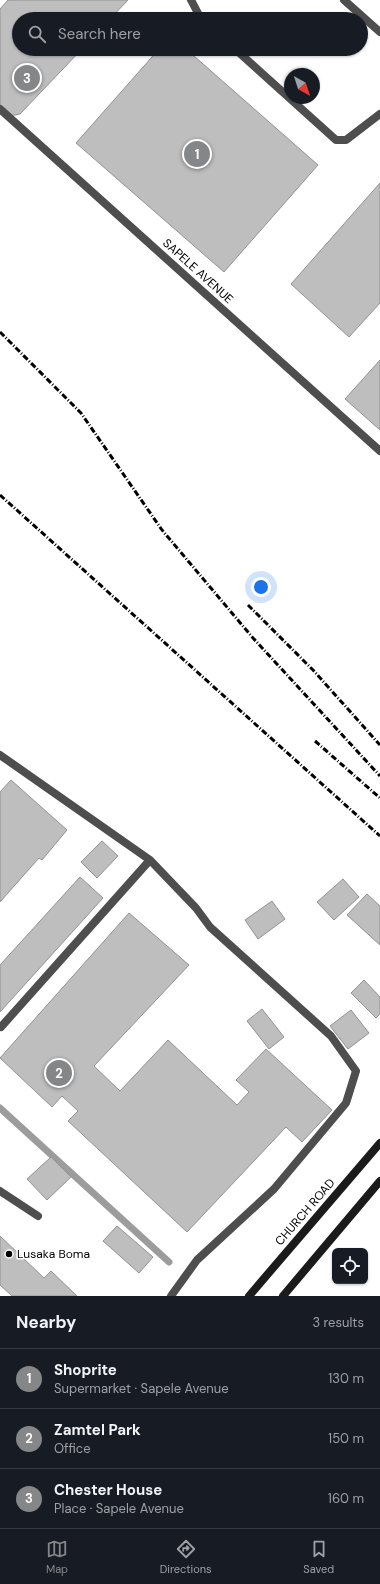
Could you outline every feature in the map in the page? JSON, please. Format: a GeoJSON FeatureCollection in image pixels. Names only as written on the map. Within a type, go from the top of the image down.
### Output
{"type":"FeatureCollection","features":[{"type":"Feature","properties":{"kind":"main road","name":"CHURCH ROAD"},"geometry":{"type":"LineString","coordinates":[[249,1296],[380,1143]]}},
{"type":"Feature","properties":{"kind":"main road"},"geometry":{"type":"LineString","coordinates":[[283,1296],[380,1181]]}},
{"type":"Feature","properties":{"kind":"street"},"geometry":{"type":"LineString","coordinates":[[191,0],[197,12]]}},
{"type":"Feature","properties":{"kind":"street"},"geometry":{"type":"LineString","coordinates":[[344,0],[358,12]]}},
{"type":"Feature","properties":{"kind":"street"},"geometry":{"type":"LineString","coordinates":[[368,21],[380,32]]}},
{"type":"Feature","properties":{"kind":"street"},"geometry":{"type":"LineString","coordinates":[[243,56],[336,140],[346,140],[380,114]]}},
{"type":"Feature","properties":{"kind":"street","name":"SAPELE AVENUE"},"geometry":{"type":"LineString","coordinates":[[0,109],[380,450]]}},
{"type":"Feature","properties":{"kind":"street"},"geometry":{"type":"LineString","coordinates":[[0,755],[150,860],[196,908],[210,927],[331,1036],[356,1071],[346,1103],[274,1189],[197,1260],[171,1296]]}},
{"type":"Feature","properties":{"kind":"street"},"geometry":{"type":"LineString","coordinates":[[1,1027],[150,860]]}},
{"type":"Feature","properties":{"kind":"street"},"geometry":{"type":"LineString","coordinates":[[0,1191],[38,1216]]}},
{"type":"Feature","properties":{"kind":"building"},"geometry":{"type":"Polygon","coordinates":[[[8,0],[128,0],[117,12],[12,12],[12,56],[75,56],[20,114],[10,116],[0,108],[0,9],[8,0]]]}},
{"type":"Feature","properties":{"kind":"building"},"geometry":{"type":"Polygon","coordinates":[[[153,56],[194,56],[318,165],[224,272],[76,143],[153,56]]]}},
{"type":"Feature","properties":{"kind":"building"},"geometry":{"type":"Polygon","coordinates":[[[380,183],[380,303],[349,337],[291,284],[380,183]]]}},
{"type":"Feature","properties":{"kind":"building"},"geometry":{"type":"Polygon","coordinates":[[[380,360],[380,430],[345,399],[380,360]]]}},
{"type":"Feature","properties":{"kind":"building"},"geometry":{"type":"Polygon","coordinates":[[[11,780],[67,830],[42,860],[39,858],[0,902],[0,792],[11,780]]]}},
{"type":"Feature","properties":{"kind":"building"},"geometry":{"type":"Polygon","coordinates":[[[102,841],[118,856],[97,878],[81,862],[102,841]]]}},
{"type":"Feature","properties":{"kind":"building"},"geometry":{"type":"Polygon","coordinates":[[[80,877],[103,898],[0,1012],[0,965],[80,877]]]}},
{"type":"Feature","properties":{"kind":"building"},"geometry":{"type":"Polygon","coordinates":[[[343,879],[359,897],[334,920],[317,902],[343,879]]]}},
{"type":"Feature","properties":{"kind":"building"},"geometry":{"type":"Polygon","coordinates":[[[367,894],[380,906],[380,945],[347,915],[367,894]]]}},
{"type":"Feature","properties":{"kind":"building"},"geometry":{"type":"Polygon","coordinates":[[[272,901],[285,919],[258,939],[245,920],[272,901]]]}},
{"type":"Feature","properties":{"kind":"building"},"geometry":{"type":"Polygon","coordinates":[[[129,913],[189,965],[94,1066],[120,1091],[168,1040],[237,1105],[249,1092],[236,1080],[266,1049],[332,1110],[302,1142],[286,1127],[187,1232],[68,1121],[78,1111],[62,1096],[52,1107],[0,1058],[129,913]]]}},
{"type":"Feature","properties":{"kind":"building"},"geometry":{"type":"Polygon","coordinates":[[[364,980],[380,997],[380,1014],[376,1018],[351,993],[364,980]]]}},
{"type":"Feature","properties":{"kind":"building"},"geometry":{"type":"Polygon","coordinates":[[[262,1009],[284,1037],[269,1049],[247,1021],[262,1009]]]}},
{"type":"Feature","properties":{"kind":"building"},"geometry":{"type":"Polygon","coordinates":[[[351,1010],[369,1033],[348,1049],[330,1026],[351,1010]]]}},
{"type":"Feature","properties":{"kind":"building"},"geometry":{"type":"Polygon","coordinates":[[[51,1157],[71,1177],[47,1200],[27,1179],[51,1157]]]}},
{"type":"Feature","properties":{"kind":"building"},"geometry":{"type":"Polygon","coordinates":[[[117,1226],[153,1257],[139,1273],[103,1241],[117,1226]]]}},
{"type":"Feature","properties":{"kind":"building","name":"Lusaka Boma"},"geometry":{"type":"Polygon","coordinates":[[[0,1236],[44,1278],[51,1271],[77,1296],[12,1296],[0,1285],[0,1236]]]}},
{"type":"Feature","properties":{"kind":"waterway"},"geometry":{"type":"LineString","coordinates":[[0,1108],[169,1262]]}},
{"type":"Feature","properties":{"kind":"railway"},"geometry":{"type":"LineString","coordinates":[[0,332],[81,413],[162,530],[253,638],[380,776]]}},
{"type":"Feature","properties":{"kind":"railway"},"geometry":{"type":"LineString","coordinates":[[0,495],[380,836]]}},
{"type":"Feature","properties":{"kind":"railway"},"geometry":{"type":"LineString","coordinates":[[248,605],[313,670],[380,745]]}},
{"type":"Feature","properties":{"kind":"railway"},"geometry":{"type":"LineString","coordinates":[[315,741],[380,798]]}},
{"type":"Feature","properties":{"kind":"place","name":"Chester House"},"geometry":{"type":"Point","coordinates":[27,78]}},
{"type":"Feature","properties":{"kind":"place","name":"Shoprite"},"geometry":{"type":"Point","coordinates":[197,154]}},
{"type":"Feature","properties":{"kind":"place","name":"Zamtel Park"},"geometry":{"type":"Point","coordinates":[59,1073]}},
{"type":"Feature","properties":{"kind":"place","name":"Lusaka Boma"},"geometry":{"type":"Point","coordinates":[9,1254]}}]}
